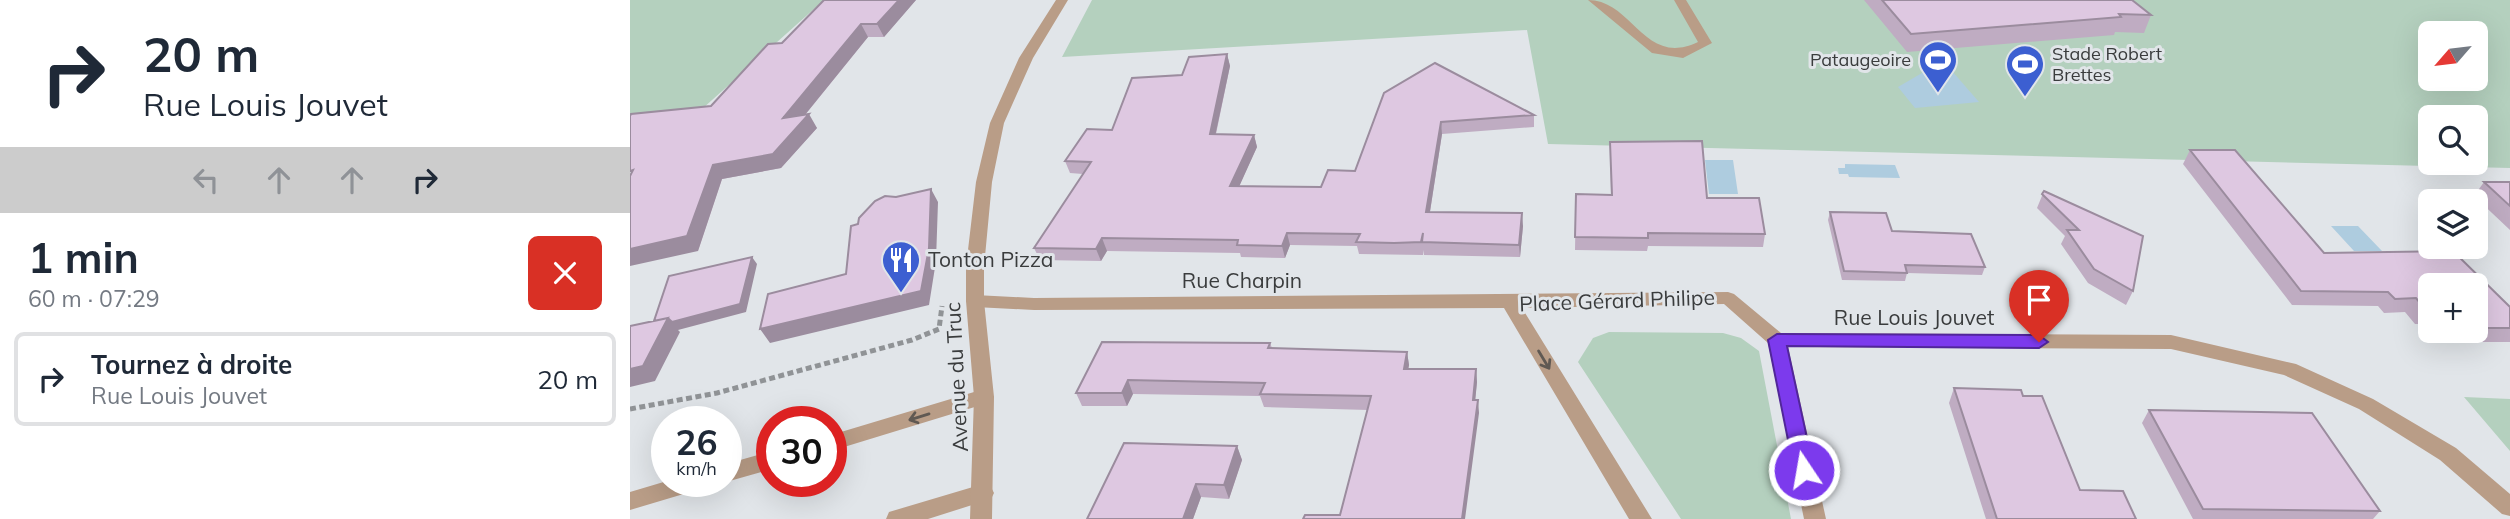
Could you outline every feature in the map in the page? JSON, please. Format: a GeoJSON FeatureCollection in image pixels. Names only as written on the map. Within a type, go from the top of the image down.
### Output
{"type":"FeatureCollection","features":[{"type":"Feature","properties":{"kind":"street","name":"Avenue du Truc"},"geometry":{"type":"LineString","coordinates":[[981,519],[984,493],[984,397],[975,301],[975,267],[984,183],[997,123],[1026,58],[1062,0]]}},
{"type":"Feature","properties":{"kind":"street"},"geometry":{"type":"LineString","coordinates":[[1594,0],[1657,50],[1683,54],[1705,43],[1680,0]]}},
{"type":"Feature","properties":{"kind":"street","name":"Place Gérard Philipe"},"geometry":{"type":"LineString","coordinates":[[1509,302],[1728,298],[1777,340]]}},
{"type":"Feature","properties":{"kind":"street","name":"Rue Charpin"},"geometry":{"type":"LineString","coordinates":[[975,301],[1034,304],[1509,302]]}},
{"type":"Feature","properties":{"kind":"street","name":"Place Gérard Philipe"},"geometry":{"type":"LineString","coordinates":[[1509,302],[1641,519]]}},
{"type":"Feature","properties":{"kind":"street"},"geometry":{"type":"LineString","coordinates":[[1777,340],[1815,519]]}},
{"type":"Feature","properties":{"kind":"street","name":"Rue Louis Jouvet"},"geometry":{"type":"LineString","coordinates":[[1777,340],[2171,342],[2289,369],[2366,404],[2448,454],[2510,507]]}},
{"type":"Feature","properties":{"kind":"street"},"geometry":{"type":"LineString","coordinates":[[847,438],[984,397]]}},
{"type":"Feature","properties":{"kind":"street"},"geometry":{"type":"LineString","coordinates":[[897,519],[984,493]]}},
{"type":"Feature","properties":{"kind":"street"},"geometry":{"type":"LineString","coordinates":[[630,501],[651,495]]}},
{"type":"Feature","properties":{"kind":"path"},"geometry":{"type":"LineString","coordinates":[[630,409],[718,393],[912,340],[939,329],[943,303]]}},
{"type":"Feature","properties":{"kind":"green space"},"geometry":{"type":"Polygon","coordinates":[[[630,0],[824,0],[702,109],[630,129],[630,0]]]}},
{"type":"Feature","properties":{"kind":"green space","name":"Stade Robert Brettes"},"geometry":{"type":"Polygon","coordinates":[[[1092,0],[2510,0],[2510,168],[2488,167],[2488,105],[2418,105],[2418,166],[1548,144],[1527,30],[1062,57],[1092,0]]]}},
{"type":"Feature","properties":{"kind":"green space"},"geometry":{"type":"Polygon","coordinates":[[[1609,332],[1723,333],[1741,338],[1759,351],[1791,519],[1681,519],[1578,362],[1593,338],[1609,332]]]}},
{"type":"Feature","properties":{"kind":"green space"},"geometry":{"type":"Polygon","coordinates":[[[2464,397],[2510,399],[2510,451],[2464,397]]]}},
{"type":"Feature","properties":{"kind":"water","name":"Pataugeoire"},"geometry":{"type":"Polygon","coordinates":[[[1952,71],[1979,102],[1915,108],[1898,87],[1922,73],[1952,71]]]}},
{"type":"Feature","properties":{"kind":"water"},"geometry":{"type":"Polygon","coordinates":[[[1705,160],[1733,160],[1738,194],[1709,194],[1705,160]]]}},
{"type":"Feature","properties":{"kind":"water"},"geometry":{"type":"Polygon","coordinates":[[[1845,164],[1895,165],[1900,178],[1849,177],[1848,174],[1839,174],[1838,168],[1845,168],[1845,164]]]}},
{"type":"Feature","properties":{"kind":"water"},"geometry":{"type":"Polygon","coordinates":[[[2331,226],[2358,226],[2382,251],[2354,251],[2331,226]]]}},
{"type":"Feature","properties":{"kind":"building"},"geometry":{"type":"Polygon","coordinates":[[[824,0],[899,0],[877,24],[861,24],[783,118],[809,114],[773,154],[713,165],[687,236],[630,249],[630,176],[633,170],[630,171],[631,114],[711,106],[768,44],[782,43],[824,0]]]}},
{"type":"Feature","properties":{"kind":"building"},"geometry":{"type":"Polygon","coordinates":[[[1882,0],[2132,0],[2151,15],[2119,14],[2121,17],[1911,34],[1882,0]]]}},
{"type":"Feature","properties":{"kind":"building"},"geometry":{"type":"Polygon","coordinates":[[[1227,54],[1210,134],[1254,135],[1230,186],[1321,187],[1328,170],[1355,171],[1384,93],[1435,63],[1534,115],[1441,122],[1426,212],[1522,213],[1519,245],[1422,242],[1423,233],[1421,242],[1394,243],[1356,242],[1360,234],[1287,233],[1282,246],[1237,245],[1238,240],[1102,238],[1096,249],[1034,248],[1091,162],[1065,161],[1087,129],[1112,130],[1132,78],[1182,75],[1189,57],[1227,54]]]}},
{"type":"Feature","properties":{"kind":"building"},"geometry":{"type":"Polygon","coordinates":[[[1702,141],[1707,198],[1759,198],[1765,234],[1648,233],[1648,238],[1575,237],[1576,194],[1612,195],[1610,142],[1702,141]]]}},
{"type":"Feature","properties":{"kind":"building"},"geometry":{"type":"Polygon","coordinates":[[[2190,150],[2235,150],[2324,253],[2418,252],[2418,259],[2461,259],[2475,273],[2418,273],[2418,300],[2416,298],[2395,299],[2388,292],[2301,291],[2190,150]]]}},
{"type":"Feature","properties":{"kind":"building"},"geometry":{"type":"Polygon","coordinates":[[[2484,182],[2510,182],[2510,206],[2484,182]]]}},
{"type":"Feature","properties":{"kind":"building"},"geometry":{"type":"Polygon","coordinates":[[[931,189],[929,248],[921,291],[760,329],[768,294],[846,274],[851,226],[858,224],[859,218],[875,201],[885,196],[896,197],[931,189]]]}},
{"type":"Feature","properties":{"kind":"building"},"geometry":{"type":"Polygon","coordinates":[[[2044,191],[2143,236],[2133,291],[2094,269],[2067,230],[2079,230],[2042,194],[2044,191]]]}},
{"type":"Feature","properties":{"kind":"building"},"geometry":{"type":"Polygon","coordinates":[[[1830,212],[1886,213],[1892,231],[1971,234],[1985,267],[1905,265],[1907,273],[1844,271],[1830,212]]]}},
{"type":"Feature","properties":{"kind":"building"},"geometry":{"type":"Polygon","coordinates":[[[752,257],[740,304],[672,322],[668,318],[654,321],[669,276],[752,257]]]}},
{"type":"Feature","properties":{"kind":"building"},"geometry":{"type":"Polygon","coordinates":[[[2488,285],[2510,307],[2510,328],[2488,328],[2488,285]]]}},
{"type":"Feature","properties":{"kind":"building"},"geometry":{"type":"Polygon","coordinates":[[[668,318],[643,366],[630,369],[630,326],[668,318]]]}},
{"type":"Feature","properties":{"kind":"building"},"geometry":{"type":"Polygon","coordinates":[[[1102,342],[1270,343],[1268,348],[1407,352],[1404,369],[1476,369],[1473,400],[1478,400],[1462,519],[1303,519],[1305,515],[1340,515],[1371,396],[1260,394],[1265,383],[1128,380],[1122,393],[1076,393],[1102,342]]]}},
{"type":"Feature","properties":{"kind":"building"},"geometry":{"type":"Polygon","coordinates":[[[1954,388],[2021,390],[2023,396],[2042,396],[2080,490],[2123,491],[2136,519],[1997,519],[1954,388]]]}},
{"type":"Feature","properties":{"kind":"building"},"geometry":{"type":"Polygon","coordinates":[[[2149,410],[2312,413],[2380,511],[2203,509],[2149,410]]]}},
{"type":"Feature","properties":{"kind":"building"},"geometry":{"type":"Polygon","coordinates":[[[1124,443],[1237,446],[1224,485],[1196,484],[1183,519],[1087,519],[1124,443]]]}},
{"type":"Feature","properties":{"kind":"place","name":"Pataugeoire"},"geometry":{"type":"Point","coordinates":[1938,94]}},
{"type":"Feature","properties":{"kind":"place","name":"Stade Robert Brettes"},"geometry":{"type":"Point","coordinates":[2025,98]}},
{"type":"Feature","properties":{"kind":"place","name":"Tonton Pizza"},"geometry":{"type":"Point","coordinates":[901,294]}},
{"type":"Feature","properties":{"kind":"route"},"geometry":{"type":"LineString","coordinates":[[1804,470],[1777,340],[2039,342]]}}]}
